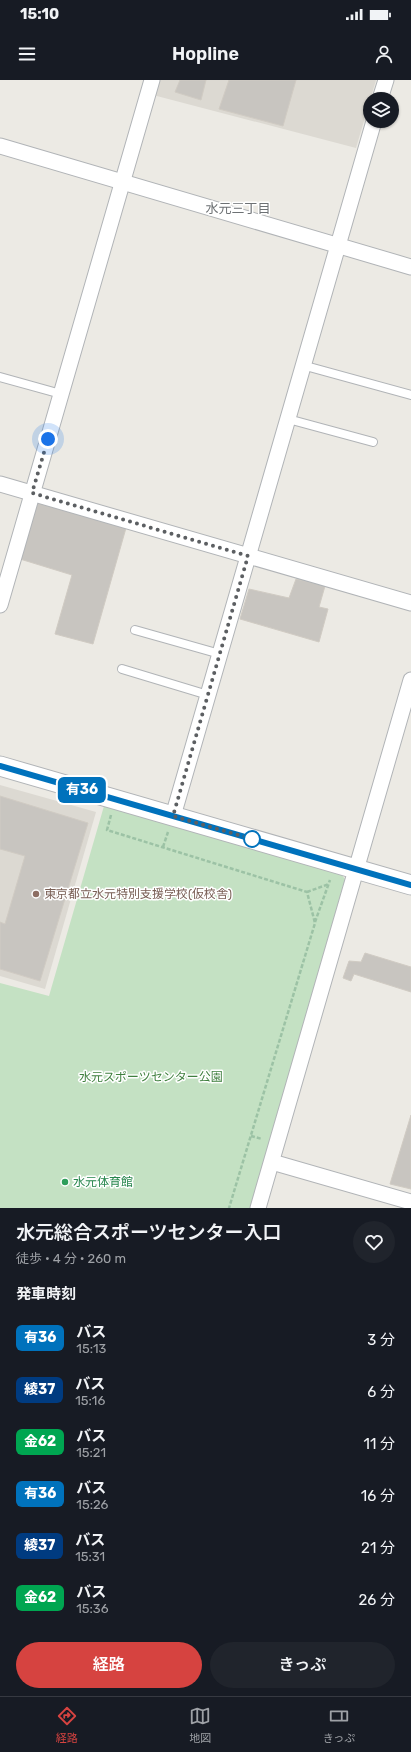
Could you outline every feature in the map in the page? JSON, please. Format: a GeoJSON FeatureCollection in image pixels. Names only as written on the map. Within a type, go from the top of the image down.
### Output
{"type":"FeatureCollection","features":[{"type":"Feature","properties":{"kind":"street"},"geometry":{"type":"LineString","coordinates":[[0,605],[152,80]]}},
{"type":"Feature","properties":{"kind":"street"},"geometry":{"type":"LineString","coordinates":[[382,92],[386,80]]}},
{"type":"Feature","properties":{"kind":"street"},"geometry":{"type":"LineString","coordinates":[[173,816],[288,419],[302,365],[372,128]]}},
{"type":"Feature","properties":{"kind":"street"},"geometry":{"type":"LineString","coordinates":[[0,146],[411,267]]}},
{"type":"Feature","properties":{"kind":"street"},"geometry":{"type":"LineString","coordinates":[[0,484],[411,603]]}},
{"type":"Feature","properties":{"kind":"street"},"geometry":{"type":"LineString","coordinates":[[258,1208],[411,680]]}},
{"type":"Feature","properties":{"kind":"street"},"geometry":{"type":"LineString","coordinates":[[0,766],[411,885]]}},
{"type":"Feature","properties":{"kind":"street"},"geometry":{"type":"LineString","coordinates":[[272,1162],[411,1202]]}},
{"type":"Feature","properties":{"kind":"lane"},"geometry":{"type":"LineString","coordinates":[[302,365],[411,395]]}},
{"type":"Feature","properties":{"kind":"lane"},"geometry":{"type":"LineString","coordinates":[[0,377],[62,394]]}},
{"type":"Feature","properties":{"kind":"lane"},"geometry":{"type":"LineString","coordinates":[[288,419],[373,442]]}},
{"type":"Feature","properties":{"kind":"lane"},"geometry":{"type":"LineString","coordinates":[[135,630],[220,654]]}},
{"type":"Feature","properties":{"kind":"lane"},"geometry":{"type":"LineString","coordinates":[[122,669],[208,695]]}},
{"type":"Feature","properties":{"kind":"path"},"geometry":{"type":"LineString","coordinates":[[116,800],[107,830],[307,892],[329,884]]}},
{"type":"Feature","properties":{"kind":"path"},"geometry":{"type":"LineString","coordinates":[[229,1208],[315,923],[335,863]]}},
{"type":"Feature","properties":{"kind":"path"},"geometry":{"type":"LineString","coordinates":[[307,892],[315,923]]}},
{"type":"Feature","properties":{"kind":"shaded area"},"geometry":{"type":"Polygon","coordinates":[[[158,80],[376,80],[372,92],[363,92],[363,124],[356,148],[153,95],[158,80]]]}},
{"type":"Feature","properties":{"kind":"shaded area","name":"東京都立水元特別支援学校(仮校舎)"},"geometry":{"type":"Polygon","coordinates":[[[0,785],[96,812],[45,989],[0,976],[0,785]]]}},
{"type":"Feature","properties":{"kind":"green space","name":"水元スポーツセンター公園"},"geometry":{"type":"Polygon","coordinates":[[[104,806],[341,874],[345,879],[250,1208],[0,1208],[0,983],[49,996],[104,806]]]}},
{"type":"Feature","properties":{"kind":"building"},"geometry":{"type":"Polygon","coordinates":[[[180,80],[206,80],[201,100],[175,92],[180,80]]]}},
{"type":"Feature","properties":{"kind":"building"},"geometry":{"type":"Polygon","coordinates":[[[229,80],[296,80],[283,126],[219,109],[229,80]]]}},
{"type":"Feature","properties":{"kind":"building"},"geometry":{"type":"Polygon","coordinates":[[[37,503],[126,528],[93,644],[55,634],[72,575],[20,559],[37,503]]]}},
{"type":"Feature","properties":{"kind":"building"},"geometry":{"type":"Polygon","coordinates":[[[296,579],[325,586],[319,607],[328,609],[319,642],[240,619],[249,589],[289,598],[296,579]]]}},
{"type":"Feature","properties":{"kind":"building","name":"東京都立水元特別支援学校(仮校舎)"},"geometry":{"type":"Polygon","coordinates":[[[0,796],[88,823],[40,981],[0,969],[0,922],[5,924],[25,856],[0,849],[0,796]]]}},
{"type":"Feature","properties":{"kind":"building"},"geometry":{"type":"Polygon","coordinates":[[[365,953],[411,967],[411,992],[354,974],[351,981],[343,978],[349,961],[361,962],[365,953]]]}},
{"type":"Feature","properties":{"kind":"building"},"geometry":{"type":"Polygon","coordinates":[[[411,1115],[411,1189],[390,1184],[411,1115]]]}},
{"type":"Feature","properties":{"kind":"bus line","name":"有36"},"geometry":{"type":"LineString","coordinates":[[0,766],[411,885]]}},
{"type":"Feature","properties":{"kind":"place","name":"東京都立水元特別支援学校(仮校舎)"},"geometry":{"type":"Point","coordinates":[36,894]}},
{"type":"Feature","properties":{"kind":"place","name":"水元体育館"},"geometry":{"type":"Point","coordinates":[65,1182]}},
{"type":"Feature","properties":{"kind":"district","name":"水元三丁目"},"geometry":{"type":"Point","coordinates":[238,208]}},
{"type":"Feature","properties":{"kind":"route"},"geometry":{"type":"LineString","coordinates":[[48,439],[32,493],[248,556],[173,816],[252,839]]}}]}
